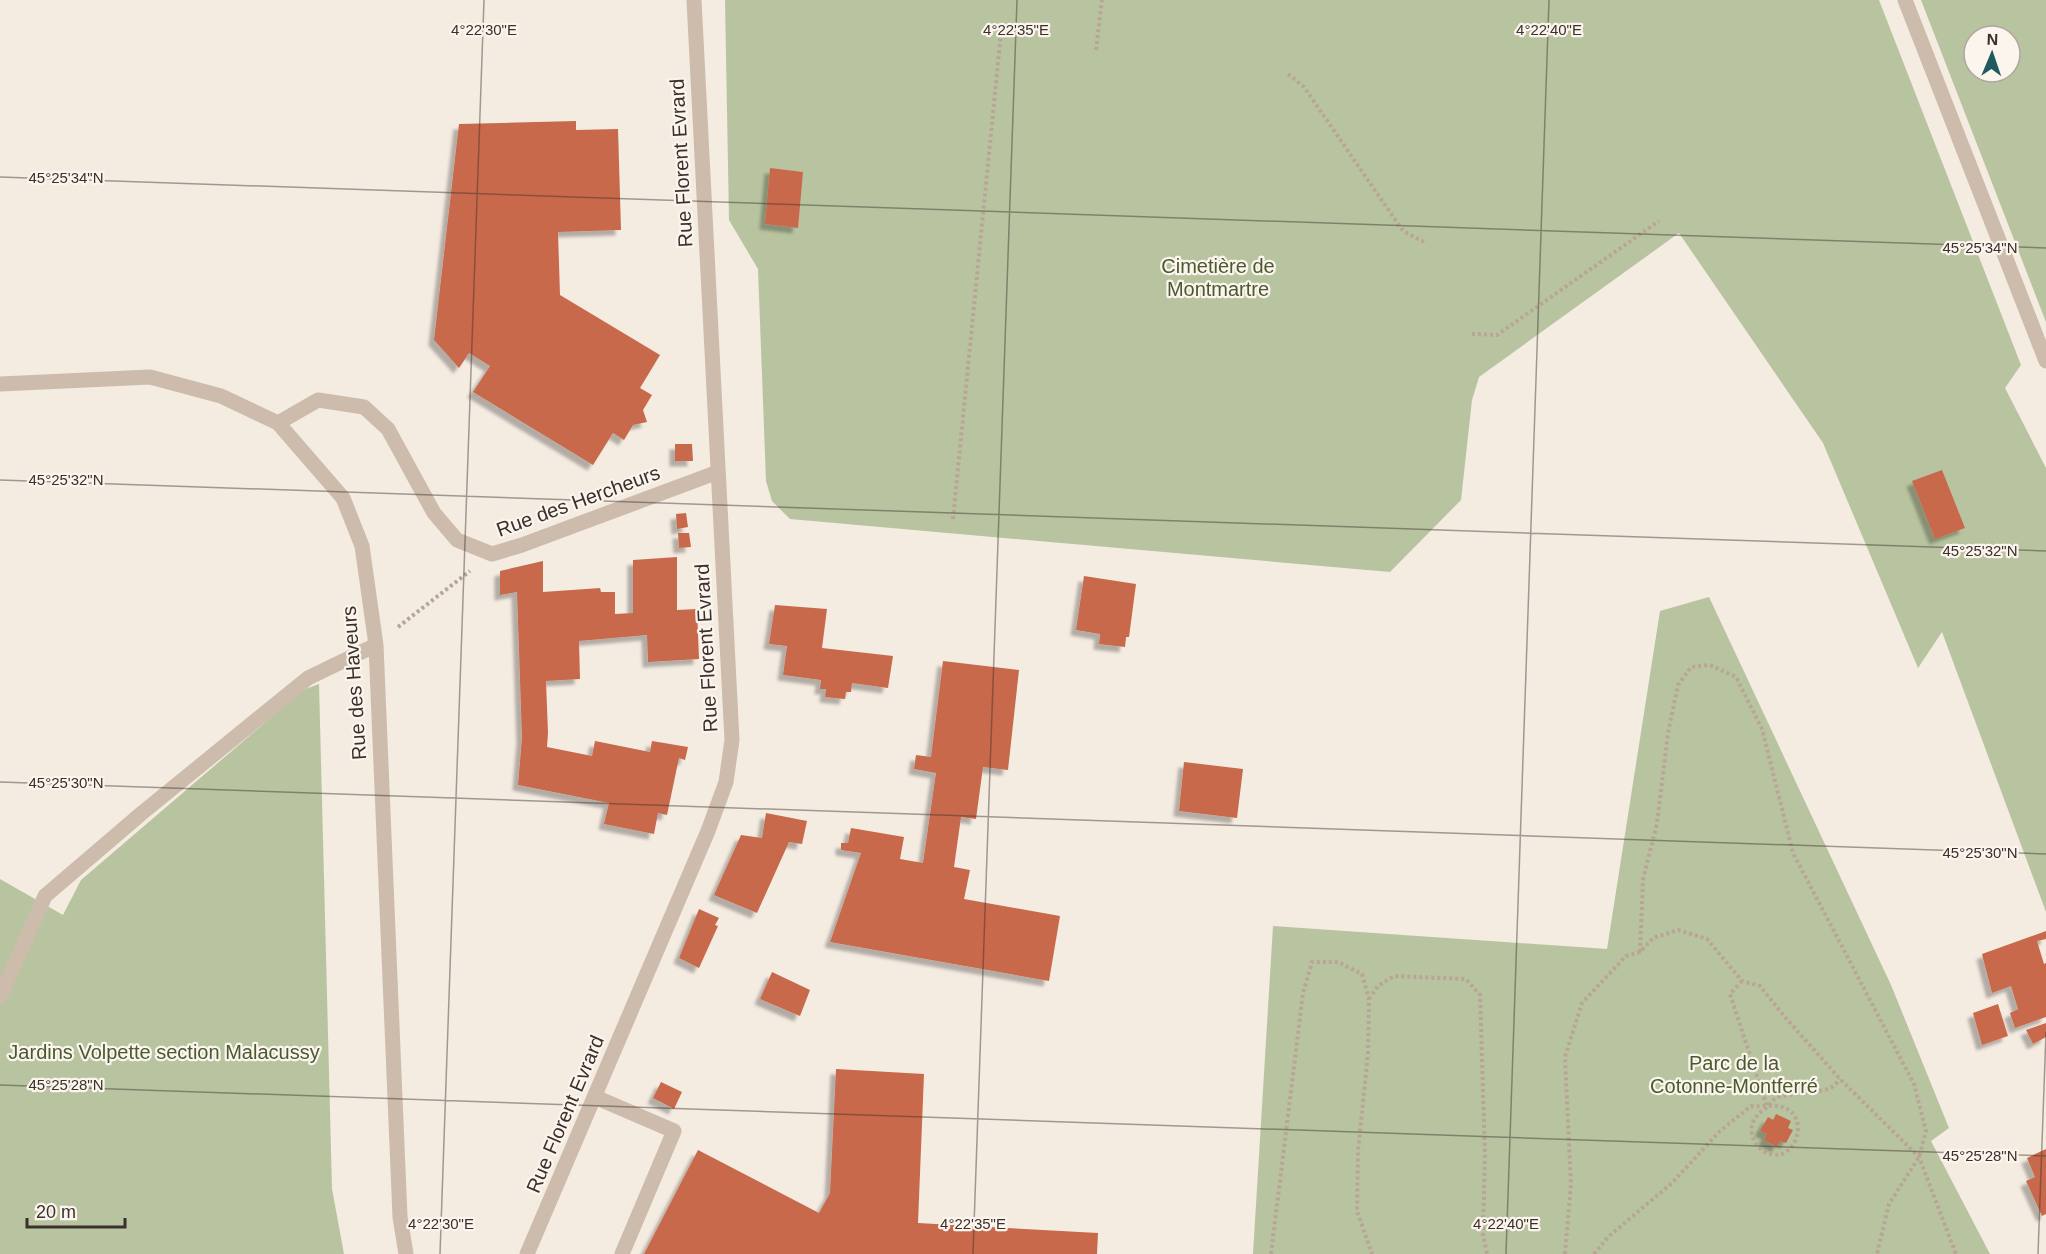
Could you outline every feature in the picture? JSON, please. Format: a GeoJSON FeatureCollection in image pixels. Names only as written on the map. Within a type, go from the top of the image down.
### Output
{"type":"FeatureCollection","features":[{"type":"Feature","properties":{"kind":"street","name":"Rue Florent Evrard"},"geometry":{"type":"LineString","coordinates":[[527,1254],[708,831],[726,782],[732,740],[694,0]]}},
{"type":"Feature","properties":{"kind":"street"},"geometry":{"type":"LineString","coordinates":[[1905,0],[2046,362]]}},
{"type":"Feature","properties":{"kind":"street","name":"Rue des Haveurs"},"geometry":{"type":"LineString","coordinates":[[0,384],[150,377],[221,396],[278,423],[343,498],[362,546],[376,645],[400,1217],[406,1254]]}},
{"type":"Feature","properties":{"kind":"street","name":"Rue des Hercheurs"},"geometry":{"type":"LineString","coordinates":[[278,423],[318,400],[364,407],[388,429],[434,513],[457,540],[492,554],[718,472]]}},
{"type":"Feature","properties":{"kind":"street"},"geometry":{"type":"LineString","coordinates":[[0,997],[45,896],[142,813],[308,678],[376,645]]}},
{"type":"Feature","properties":{"kind":"street"},"geometry":{"type":"LineString","coordinates":[[595,1097],[674,1131],[622,1254]]}},
{"type":"Feature","properties":{"kind":"path"},"geometry":{"type":"LineString","coordinates":[[1096,50],[1102,0]]}},
{"type":"Feature","properties":{"kind":"path"},"geometry":{"type":"LineString","coordinates":[[953,519],[1001,32]]}},
{"type":"Feature","properties":{"kind":"path"},"geometry":{"type":"LineString","coordinates":[[1288,74],[1304,87],[1403,231],[1426,243]]}},
{"type":"Feature","properties":{"kind":"path"},"geometry":{"type":"LineString","coordinates":[[1472,333],[1497,336],[1659,221]]}},
{"type":"Feature","properties":{"kind":"path"},"geometry":{"type":"LineString","coordinates":[[376,645],[492,554]]}},
{"type":"Feature","properties":{"kind":"path"},"geometry":{"type":"LineString","coordinates":[[1640,952],[1643,879],[1657,824],[1668,732],[1678,686],[1691,667],[1710,665],[1736,677],[1742,687],[1762,729],[1794,853],[1914,1084],[1926,1131],[1919,1157],[1889,1204],[1877,1254]]}},
{"type":"Feature","properties":{"kind":"path"},"geometry":{"type":"LineString","coordinates":[[1565,1254],[1571,1184],[1565,1057],[1582,1004],[1626,957],[1640,952],[1653,938],[1678,930],[1707,939],[1742,981],[1760,986],[1784,1017],[1840,1079],[1919,1157],[1956,1254]]}},
{"type":"Feature","properties":{"kind":"path"},"geometry":{"type":"LineString","coordinates":[[1271,1254],[1304,993],[1312,962],[1338,962],[1362,974],[1369,999],[1368,1054],[1358,1151],[1357,1211],[1372,1254]]}},
{"type":"Feature","properties":{"kind":"path"},"geometry":{"type":"LineString","coordinates":[[1369,999],[1378,986],[1394,976],[1466,979],[1480,995],[1485,1155],[1483,1234],[1487,1254]]}},
{"type":"Feature","properties":{"kind":"path"},"geometry":{"type":"LineString","coordinates":[[1742,981],[1730,994],[1767,1107]]}},
{"type":"Feature","properties":{"kind":"path"},"geometry":{"type":"LineString","coordinates":[[1594,1254],[1608,1237],[1672,1183],[1720,1131],[1751,1106],[1767,1107],[1779,1106],[1790,1111],[1798,1121],[1799,1131],[1794,1145],[1782,1153],[1771,1154],[1764,1151],[1752,1138],[1752,1123],[1756,1116],[1767,1107],[1776,1098],[1831,1088],[1840,1079]]}},
{"type":"Feature","properties":{"kind":"green space","name":"Cimetière de Montmartre"},"geometry":{"type":"Polygon","coordinates":[[[725,0],[1879,0],[2021,365],[2005,388],[2046,468],[2046,912],[1942,632],[1918,668],[1823,443],[1679,233],[1479,377],[1472,400],[1461,500],[1390,572],[790,519],[772,501],[766,481],[758,269],[729,220],[725,0]]]}},
{"type":"Feature","properties":{"kind":"green space"},"geometry":{"type":"Polygon","coordinates":[[[1921,0],[2046,0],[2046,322],[1921,0]]]}},
{"type":"Feature","properties":{"kind":"green space","name":"Parc de la Cotonne-Montferré"},"geometry":{"type":"Polygon","coordinates":[[[1709,597],[1891,985],[1949,1128],[1931,1141],[1990,1254],[1253,1254],[1273,926],[1607,949],[1660,611],[1709,597]]]}},
{"type":"Feature","properties":{"kind":"green space","name":"Jardins Volpette section Malacussy"},"geometry":{"type":"Polygon","coordinates":[[[319,684],[332,1189],[344,1254],[0,1254],[0,879],[63,915],[81,880],[303,690],[319,684]]]}},
{"type":"Feature","properties":{"kind":"building"},"geometry":{"type":"Polygon","coordinates":[[[576,121],[576,130],[618,129],[621,230],[558,232],[560,295],[660,355],[640,388],[652,395],[643,410],[647,422],[633,425],[624,440],[613,433],[593,465],[473,392],[490,366],[469,353],[459,368],[434,340],[459,124],[576,121]]]}},
{"type":"Feature","properties":{"kind":"building"},"geometry":{"type":"Polygon","coordinates":[[[770,168],[803,172],[798,228],[765,224],[770,168]]]}},
{"type":"Feature","properties":{"kind":"building"},"geometry":{"type":"Polygon","coordinates":[[[675,444],[692,444],[693,461],[675,461],[675,444]]]}},
{"type":"Feature","properties":{"kind":"building"},"geometry":{"type":"Polygon","coordinates":[[[1942,470],[1965,528],[1935,539],[1912,481],[1942,470]]]}},
{"type":"Feature","properties":{"kind":"building"},"geometry":{"type":"Polygon","coordinates":[[[686,513],[688,527],[677,529],[676,514],[686,513]]]}},
{"type":"Feature","properties":{"kind":"building"},"geometry":{"type":"Polygon","coordinates":[[[678,533],[689,533],[691,547],[679,548],[678,533]]]}},
{"type":"Feature","properties":{"kind":"building"},"geometry":{"type":"Polygon","coordinates":[[[677,557],[677,610],[697,609],[699,659],[648,662],[647,635],[579,641],[580,679],[546,681],[547,747],[592,756],[595,741],[650,752],[652,741],[688,747],[685,760],[679,758],[667,815],[658,813],[654,834],[604,824],[609,803],[518,785],[522,738],[517,592],[500,595],[500,571],[543,561],[543,592],[600,588],[601,592],[615,592],[615,614],[633,613],[633,560],[677,557]]]}},
{"type":"Feature","properties":{"kind":"building"},"geometry":{"type":"Polygon","coordinates":[[[1084,576],[1136,584],[1129,637],[1126,637],[1125,647],[1099,644],[1100,634],[1076,630],[1084,576]]]}},
{"type":"Feature","properties":{"kind":"building"},"geometry":{"type":"Polygon","coordinates":[[[775,605],[827,609],[822,648],[893,656],[888,688],[852,683],[851,692],[846,692],[845,699],[825,697],[826,689],[820,689],[821,680],[783,675],[787,646],[769,644],[775,605]]]}},
{"type":"Feature","properties":{"kind":"building"},"geometry":{"type":"Polygon","coordinates":[[[943,661],[1019,670],[1008,770],[983,767],[976,819],[961,817],[954,867],[970,870],[964,899],[1060,916],[1049,981],[830,942],[861,853],[841,850],[841,843],[848,843],[851,828],[904,837],[900,859],[923,863],[936,773],[914,769],[916,755],[931,757],[943,661]]]}},
{"type":"Feature","properties":{"kind":"building"},"geometry":{"type":"Polygon","coordinates":[[[1184,762],[1243,769],[1237,818],[1179,811],[1184,762]]]}},
{"type":"Feature","properties":{"kind":"building"},"geometry":{"type":"Polygon","coordinates":[[[766,813],[807,821],[802,844],[789,842],[757,913],[714,895],[741,835],[762,838],[766,813]]]}},
{"type":"Feature","properties":{"kind":"building"},"geometry":{"type":"Polygon","coordinates":[[[699,909],[719,918],[715,925],[718,926],[699,968],[679,958],[699,909]]]}},
{"type":"Feature","properties":{"kind":"building"},"geometry":{"type":"Polygon","coordinates":[[[2046,931],[2046,939],[2037,941],[2044,964],[2046,963],[2046,1017],[2015,1028],[2010,1013],[2018,1009],[2011,986],[1992,993],[1982,954],[2046,931]]]}},
{"type":"Feature","properties":{"kind":"building"},"geometry":{"type":"Polygon","coordinates":[[[772,972],[810,990],[800,1016],[760,999],[772,972]]]}},
{"type":"Feature","properties":{"kind":"building"},"geometry":{"type":"Polygon","coordinates":[[[1998,1004],[2008,1036],[1982,1045],[1973,1013],[1998,1004]]]}},
{"type":"Feature","properties":{"kind":"building"},"geometry":{"type":"Polygon","coordinates":[[[2046,1023],[2046,1037],[2033,1044],[2026,1030],[2046,1023]]]}},
{"type":"Feature","properties":{"kind":"building"},"geometry":{"type":"Polygon","coordinates":[[[836,1069],[924,1074],[918,1223],[1098,1233],[1097,1254],[644,1254],[698,1150],[819,1213],[830,1193],[836,1069]]]}},
{"type":"Feature","properties":{"kind":"building"},"geometry":{"type":"Polygon","coordinates":[[[661,1082],[682,1092],[674,1109],[653,1098],[661,1082]]]}},
{"type":"Feature","properties":{"kind":"building"},"geometry":{"type":"Polygon","coordinates":[[[1776,1114],[1791,1121],[1788,1128],[1793,1130],[1786,1143],[1780,1141],[1777,1147],[1764,1140],[1767,1134],[1760,1131],[1768,1117],[1773,1120],[1776,1114]]]}},
{"type":"Feature","properties":{"kind":"building"},"geometry":{"type":"Polygon","coordinates":[[[2046,1149],[2046,1214],[2042,1216],[2026,1181],[2035,1177],[2027,1158],[2046,1149]]]}}]}
